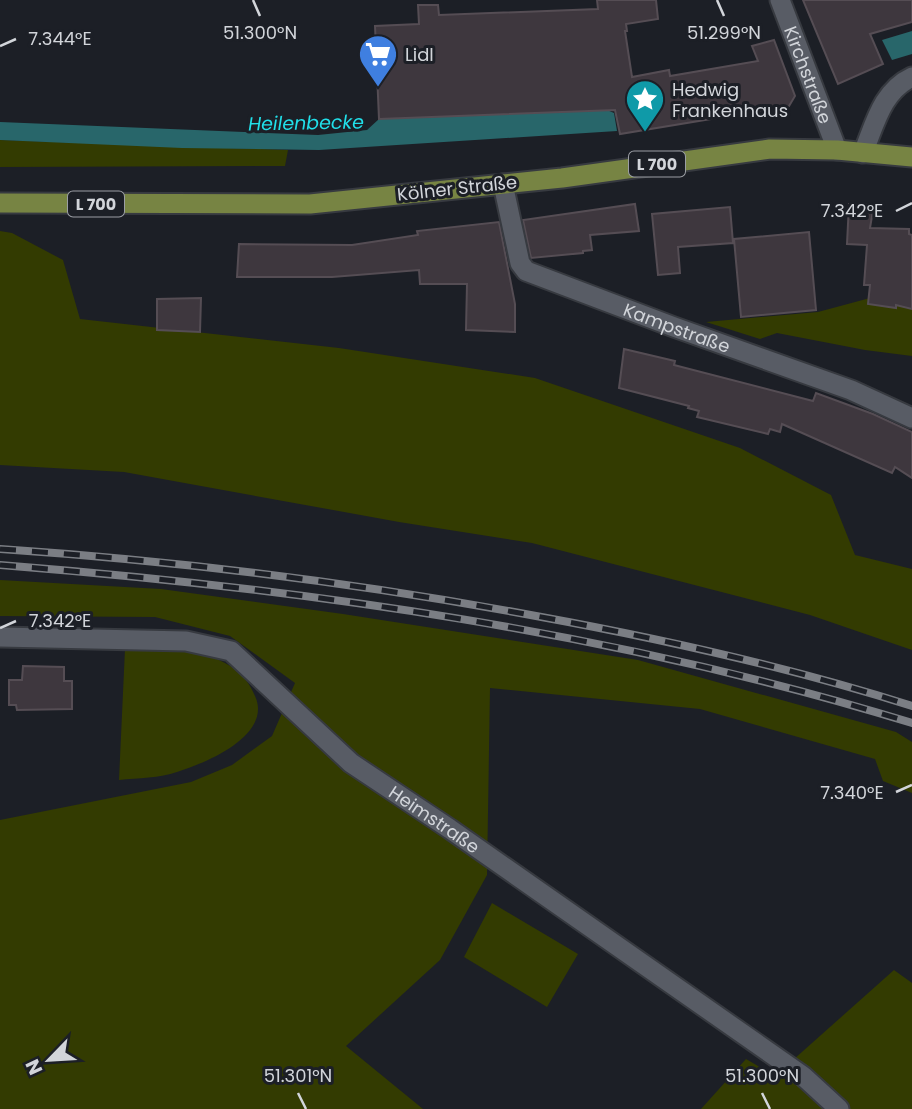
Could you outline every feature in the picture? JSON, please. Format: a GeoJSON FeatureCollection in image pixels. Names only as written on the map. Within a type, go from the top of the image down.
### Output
{"type":"FeatureCollection","features":[{"type":"Feature","properties":{"kind":"main road","name":"Kölner Straße"},"geometry":{"type":"LineString","coordinates":[[0,203],[310,204],[503,184],[770,149],[837,150],[912,158]]}},
{"type":"Feature","properties":{"kind":"street","name":"Kirchstraße"},"geometry":{"type":"LineString","coordinates":[[780,0],[837,150]]}},
{"type":"Feature","properties":{"kind":"street"},"geometry":{"type":"LineString","coordinates":[[863,153],[887,95],[898,83],[912,77]]}},
{"type":"Feature","properties":{"kind":"street","name":"Kampstraße"},"geometry":{"type":"LineString","coordinates":[[503,184],[520,263],[526,271],[851,390],[912,418]]}},
{"type":"Feature","properties":{"kind":"street","name":"Heimstraße"},"geometry":{"type":"LineString","coordinates":[[0,637],[186,641],[231,651],[351,763],[450,829],[803,1076],[839,1109]]}},
{"type":"Feature","properties":{"kind":"green space"},"geometry":{"type":"Polygon","coordinates":[[[0,140],[288,150],[285,166],[0,167],[0,140]]]}},
{"type":"Feature","properties":{"kind":"green space"},"geometry":{"type":"Polygon","coordinates":[[[0,231],[12,233],[63,260],[80,319],[339,348],[535,378],[740,448],[831,495],[855,555],[912,569],[912,650],[810,615],[532,543],[399,522],[124,472],[0,465],[0,231]]]}},
{"type":"Feature","properties":{"kind":"green space"},"geometry":{"type":"Polygon","coordinates":[[[870,298],[912,309],[912,356],[777,333],[760,339],[706,322],[818,312],[870,298]]]}},
{"type":"Feature","properties":{"kind":"green space"},"geometry":{"type":"Polygon","coordinates":[[[0,580],[161,589],[638,660],[896,732],[912,742],[912,793],[883,781],[875,759],[700,709],[490,688],[487,875],[440,960],[346,1046],[423,1109],[0,1109],[0,820],[191,782],[232,765],[272,736],[295,683],[230,636],[155,617],[0,616],[0,580]]]}},
{"type":"Feature","properties":{"kind":"green space"},"geometry":{"type":"Polygon","coordinates":[[[125,649],[185,651],[225,663],[245,679],[255,696],[258,710],[254,723],[246,735],[234,745],[204,762],[163,776],[119,780],[125,649]]]}},
{"type":"Feature","properties":{"kind":"green space"},"geometry":{"type":"Polygon","coordinates":[[[492,903],[578,954],[547,1007],[464,957],[492,903]]]}},
{"type":"Feature","properties":{"kind":"green space"},"geometry":{"type":"Polygon","coordinates":[[[894,970],[912,983],[912,1109],[701,1109],[746,1059],[775,1076],[894,970]]]}},
{"type":"Feature","properties":{"kind":"water"},"geometry":{"type":"Polygon","coordinates":[[[912,31],[912,54],[892,60],[882,40],[912,31]]]}},
{"type":"Feature","properties":{"kind":"water"},"geometry":{"type":"Polygon","coordinates":[[[607,110],[614,113],[617,131],[319,150],[182,148],[0,140],[0,122],[318,135],[367,130],[379,119],[607,110]]]}},
{"type":"Feature","properties":{"kind":"building"},"geometry":{"type":"Polygon","coordinates":[[[597,0],[656,0],[658,19],[626,24],[632,77],[669,70],[670,76],[758,61],[752,46],[774,40],[795,96],[789,106],[620,134],[615,110],[379,119],[375,26],[419,24],[418,5],[438,5],[439,15],[598,9],[597,0]]]}},
{"type":"Feature","properties":{"kind":"building"},"geometry":{"type":"Polygon","coordinates":[[[803,0],[912,0],[912,22],[870,34],[883,64],[838,84],[803,0]]]}},
{"type":"Feature","properties":{"kind":"building"},"geometry":{"type":"Polygon","coordinates":[[[635,204],[639,231],[590,235],[592,250],[531,258],[523,220],[635,204]]]}},
{"type":"Feature","properties":{"kind":"building"},"geometry":{"type":"Polygon","coordinates":[[[849,204],[874,204],[870,228],[909,229],[909,234],[912,235],[912,309],[896,305],[896,308],[868,304],[870,285],[864,285],[867,245],[847,244],[849,204]]]}},
{"type":"Feature","properties":{"kind":"building"},"geometry":{"type":"Polygon","coordinates":[[[730,207],[733,243],[678,247],[680,273],[658,275],[652,214],[730,207]]]}},
{"type":"Feature","properties":{"kind":"building"},"geometry":{"type":"Polygon","coordinates":[[[499,222],[515,304],[515,332],[466,330],[467,284],[420,284],[419,270],[332,277],[237,277],[239,244],[352,245],[418,235],[417,231],[499,222]]]}},
{"type":"Feature","properties":{"kind":"building"},"geometry":{"type":"Polygon","coordinates":[[[809,232],[816,310],[741,317],[734,239],[809,232]]]}},
{"type":"Feature","properties":{"kind":"building"},"geometry":{"type":"Polygon","coordinates":[[[201,298],[200,332],[157,330],[157,299],[201,298]]]}},
{"type":"Feature","properties":{"kind":"building"},"geometry":{"type":"Polygon","coordinates":[[[624,349],[675,361],[674,365],[813,401],[816,393],[873,414],[912,432],[912,478],[895,467],[892,473],[782,424],[780,432],[770,429],[768,434],[697,417],[699,411],[688,408],[689,406],[619,388],[624,349]]]}},
{"type":"Feature","properties":{"kind":"building"},"geometry":{"type":"Polygon","coordinates":[[[23,666],[64,667],[64,681],[72,681],[72,709],[17,710],[16,705],[9,705],[9,680],[22,680],[23,666]]]}},
{"type":"Feature","properties":{"kind":"railway"},"geometry":{"type":"LineString","coordinates":[[0,549],[269,575],[470,604],[726,655],[912,706]]}},
{"type":"Feature","properties":{"kind":"railway"},"geometry":{"type":"LineString","coordinates":[[0,565],[231,587],[460,619],[575,639],[688,663],[801,691],[912,723]]}},
{"type":"Feature","properties":{"kind":"place","name":"Lidl"},"geometry":{"type":"Point","coordinates":[378,88]}},
{"type":"Feature","properties":{"kind":"place","name":"Hedwig Frankenhaus"},"geometry":{"type":"Point","coordinates":[645,133]}},
{"type":"Feature","properties":{"kind":"water label","name":"Heilenbecke"},"geometry":{"type":"Point","coordinates":[306,123]}}]}
